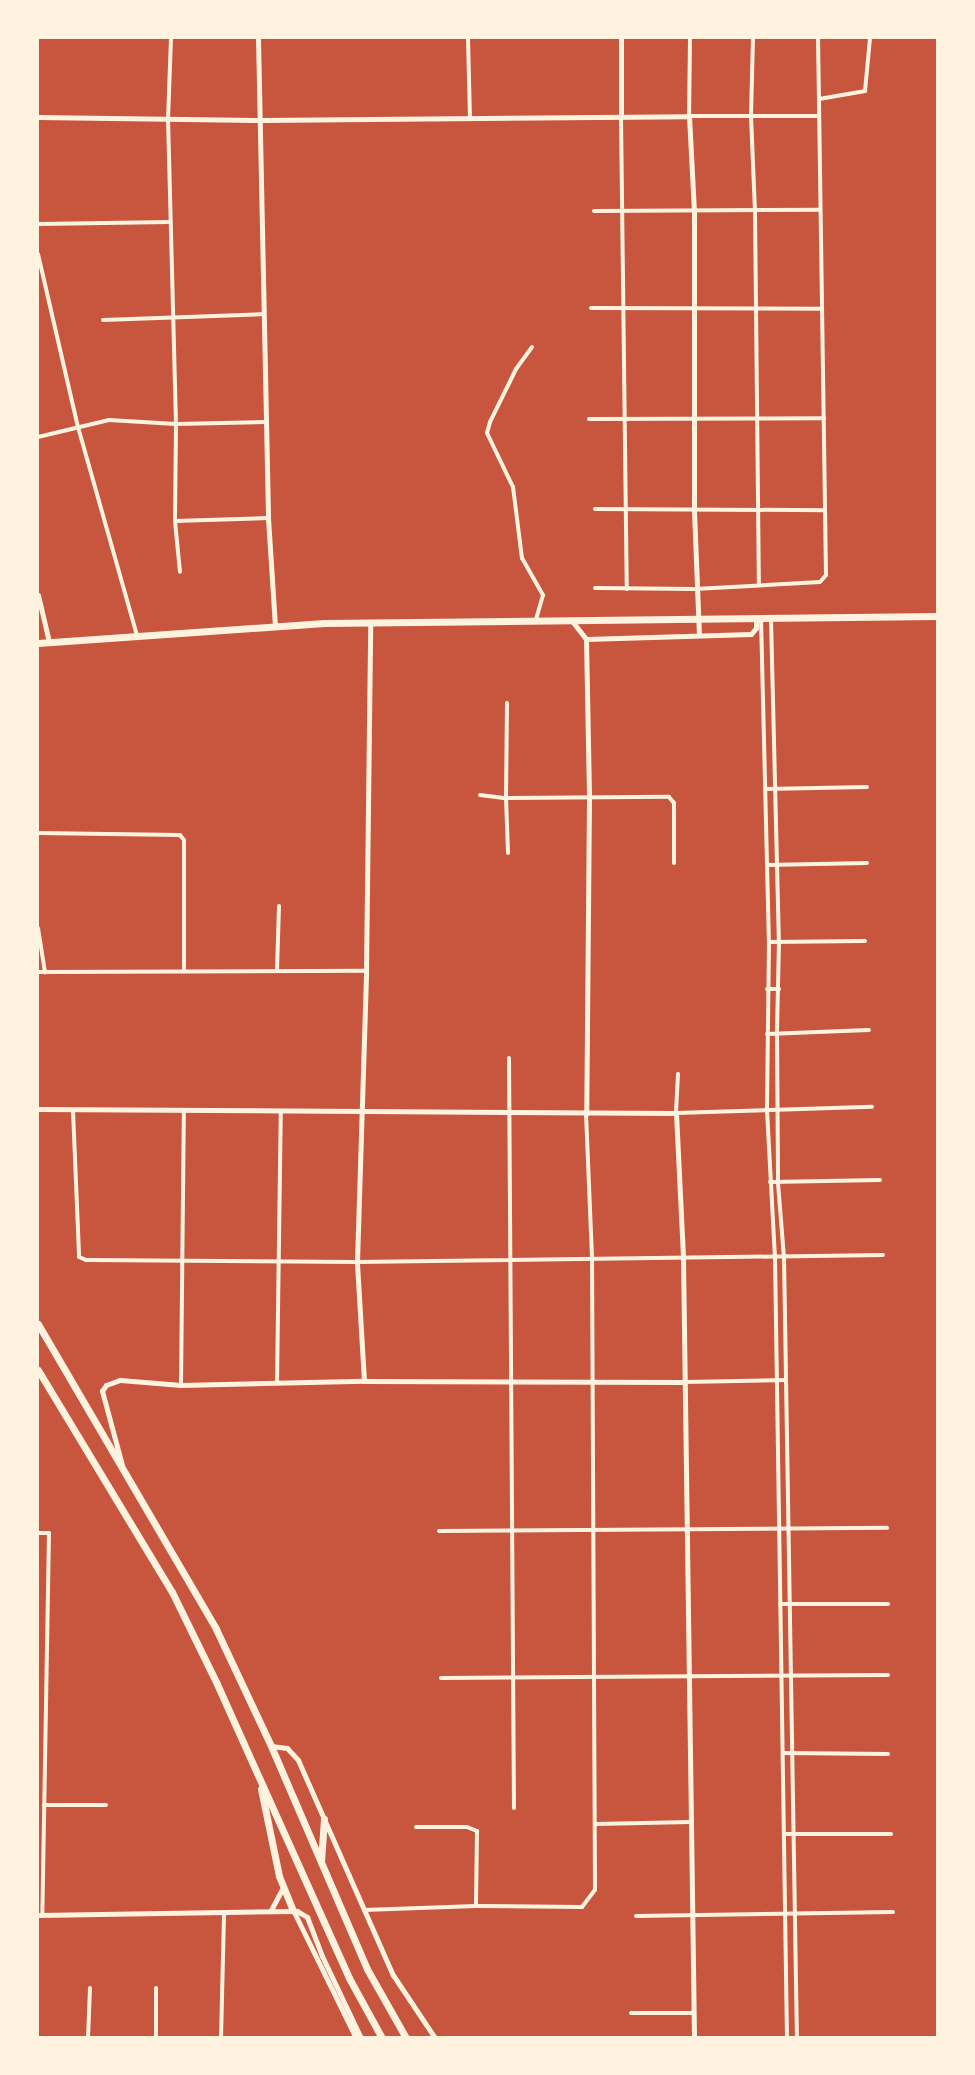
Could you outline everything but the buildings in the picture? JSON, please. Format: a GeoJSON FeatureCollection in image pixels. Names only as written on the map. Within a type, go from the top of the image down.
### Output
{"type":"FeatureCollection","features":[{"type":"Feature","properties":{"kind":"highway"},"geometry":{"type":"LineString","coordinates":[[38,643],[275,626],[370,622],[938,616]]}},
{"type":"Feature","properties":{"kind":"highway"},"geometry":{"type":"LineString","coordinates":[[38,1324],[216,1629],[271,1746],[367,1969],[406,2037]]}},
{"type":"Feature","properties":{"kind":"highway"},"geometry":{"type":"LineString","coordinates":[[38,1370],[172,1592],[258,1775],[349,1978],[382,2037]]}},
{"type":"Feature","properties":{"kind":"highway"},"geometry":{"type":"LineString","coordinates":[[258,1775],[283,1887],[293,1910]]}},
{"type":"Feature","properties":{"kind":"highway"},"geometry":{"type":"LineString","coordinates":[[321,1864],[324,1819]]}},
{"type":"Feature","properties":{"kind":"street"},"geometry":{"type":"LineString","coordinates":[[171,38],[168,118],[176,423],[175,521],[180,572]]}},
{"type":"Feature","properties":{"kind":"street"},"geometry":{"type":"LineString","coordinates":[[258,38],[266,314],[268,518],[275,626]]}},
{"type":"Feature","properties":{"kind":"street"},"geometry":{"type":"LineString","coordinates":[[468,38],[470,118]]}},
{"type":"Feature","properties":{"kind":"street"},"geometry":{"type":"LineString","coordinates":[[621,38],[623,419],[627,589]]}},
{"type":"Feature","properties":{"kind":"street"},"geometry":{"type":"LineString","coordinates":[[690,38],[695,589],[699,635]]}},
{"type":"Feature","properties":{"kind":"street"},"geometry":{"type":"LineString","coordinates":[[753,38],[751,116],[757,308],[759,585]]}},
{"type":"Feature","properties":{"kind":"street"},"geometry":{"type":"LineString","coordinates":[[595,588],[695,589],[820,582],[826,574],[818,38]]}},
{"type":"Feature","properties":{"kind":"street"},"geometry":{"type":"LineString","coordinates":[[819,99],[865,92],[870,38]]}},
{"type":"Feature","properties":{"kind":"street"},"geometry":{"type":"LineString","coordinates":[[38,117],[261,120],[819,116]]}},
{"type":"Feature","properties":{"kind":"street"},"geometry":{"type":"LineString","coordinates":[[594,211],[693,213],[819,210]]}},
{"type":"Feature","properties":{"kind":"street"},"geometry":{"type":"LineString","coordinates":[[38,224],[170,222]]}},
{"type":"Feature","properties":{"kind":"street"},"geometry":{"type":"LineString","coordinates":[[38,254],[78,427],[136,636]]}},
{"type":"Feature","properties":{"kind":"street"},"geometry":{"type":"LineString","coordinates":[[591,308],[822,309]]}},
{"type":"Feature","properties":{"kind":"street"},"geometry":{"type":"LineString","coordinates":[[102,320],[266,314]]}},
{"type":"Feature","properties":{"kind":"street"},"geometry":{"type":"LineString","coordinates":[[532,347],[516,369],[490,422],[487,433],[513,487],[522,558],[543,595],[536,621]]}},
{"type":"Feature","properties":{"kind":"street"},"geometry":{"type":"LineString","coordinates":[[589,419],[824,418]]}},
{"type":"Feature","properties":{"kind":"street"},"geometry":{"type":"LineString","coordinates":[[38,436],[109,420],[176,423],[266,422]]}},
{"type":"Feature","properties":{"kind":"street"},"geometry":{"type":"LineString","coordinates":[[596,509],[626,511],[824,510]]}},
{"type":"Feature","properties":{"kind":"street"},"geometry":{"type":"LineString","coordinates":[[175,521],[268,518]]}},
{"type":"Feature","properties":{"kind":"street"},"geometry":{"type":"LineString","coordinates":[[38,595],[49,642]]}},
{"type":"Feature","properties":{"kind":"street"},"geometry":{"type":"LineString","coordinates":[[759,618],[769,942],[767,1110],[775,1257],[787,2037]]}},
{"type":"Feature","properties":{"kind":"street"},"geometry":{"type":"LineString","coordinates":[[771,619],[779,942],[778,1183],[784,1257],[797,2037]]}},
{"type":"Feature","properties":{"kind":"street"},"geometry":{"type":"LineString","coordinates":[[364,1910],[476,1906],[582,1908],[595,1890],[596,1824],[592,1677],[592,1257],[586,1114],[589,798],[586,639],[572,621]]}},
{"type":"Feature","properties":{"kind":"street"},"geometry":{"type":"LineString","coordinates":[[364,1381],[357,1262],[366,971],[370,622]]}},
{"type":"Feature","properties":{"kind":"street"},"geometry":{"type":"LineString","coordinates":[[586,639],[772,631]]}},
{"type":"Feature","properties":{"kind":"street"},"geometry":{"type":"LineString","coordinates":[[507,703],[508,853]]}},
{"type":"Feature","properties":{"kind":"street"},"geometry":{"type":"LineString","coordinates":[[765,789],[867,787]]}},
{"type":"Feature","properties":{"kind":"street"},"geometry":{"type":"LineString","coordinates":[[480,795],[506,798],[669,797],[674,803],[674,863]]}},
{"type":"Feature","properties":{"kind":"street"},"geometry":{"type":"LineString","coordinates":[[38,833],[172,833],[180,835],[183,840],[184,970]]}},
{"type":"Feature","properties":{"kind":"street"},"geometry":{"type":"LineString","coordinates":[[767,865],[867,863]]}},
{"type":"Feature","properties":{"kind":"street"},"geometry":{"type":"LineString","coordinates":[[277,970],[279,906]]}},
{"type":"Feature","properties":{"kind":"street"},"geometry":{"type":"LineString","coordinates":[[38,928],[45,972]]}},
{"type":"Feature","properties":{"kind":"street"},"geometry":{"type":"LineString","coordinates":[[769,942],[865,940]]}},
{"type":"Feature","properties":{"kind":"street"},"geometry":{"type":"LineString","coordinates":[[38,972],[366,971]]}},
{"type":"Feature","properties":{"kind":"street"},"geometry":{"type":"LineString","coordinates":[[767,989],[779,989]]}},
{"type":"Feature","properties":{"kind":"street"},"geometry":{"type":"LineString","coordinates":[[767,1034],[869,1030]]}},
{"type":"Feature","properties":{"kind":"street"},"geometry":{"type":"LineString","coordinates":[[509,1058],[508,1261],[513,1532],[514,1808]]}},
{"type":"Feature","properties":{"kind":"street"},"geometry":{"type":"LineString","coordinates":[[678,1074],[676,1113],[683,1258],[694,2037]]}},
{"type":"Feature","properties":{"kind":"street"},"geometry":{"type":"LineString","coordinates":[[38,1109],[586,1114],[872,1107]]}},
{"type":"Feature","properties":{"kind":"street"},"geometry":{"type":"LineString","coordinates":[[73,1111],[79,1257],[86,1260],[357,1262],[508,1261],[592,1257],[883,1255]]}},
{"type":"Feature","properties":{"kind":"street"},"geometry":{"type":"LineString","coordinates":[[181,1385],[184,1112]]}},
{"type":"Feature","properties":{"kind":"street"},"geometry":{"type":"LineString","coordinates":[[277,1383],[281,1112]]}},
{"type":"Feature","properties":{"kind":"street"},"geometry":{"type":"LineString","coordinates":[[770,1182],[880,1180]]}},
{"type":"Feature","properties":{"kind":"street"},"geometry":{"type":"LineString","coordinates":[[123,1467],[102,1391],[106,1385],[120,1380],[181,1385],[364,1381],[592,1383],[786,1380]]}},
{"type":"Feature","properties":{"kind":"street"},"geometry":{"type":"LineString","coordinates":[[439,1532],[688,1531],[778,1527],[887,1528]]}},
{"type":"Feature","properties":{"kind":"street"},"geometry":{"type":"LineString","coordinates":[[38,1533],[49,1533],[40,1915],[293,1910],[307,1917],[322,1956],[361,2037]]}},
{"type":"Feature","properties":{"kind":"street"},"geometry":{"type":"LineString","coordinates":[[780,1604],[888,1604]]}},
{"type":"Feature","properties":{"kind":"street"},"geometry":{"type":"LineString","coordinates":[[441,1678],[888,1675]]}},
{"type":"Feature","properties":{"kind":"street"},"geometry":{"type":"LineString","coordinates":[[271,1746],[287,1748],[298,1760],[393,1975],[435,2037]]}},
{"type":"Feature","properties":{"kind":"street"},"geometry":{"type":"LineString","coordinates":[[783,1754],[888,1754]]}},
{"type":"Feature","properties":{"kind":"street"},"geometry":{"type":"LineString","coordinates":[[44,1805],[106,1805]]}},
{"type":"Feature","properties":{"kind":"street"},"geometry":{"type":"LineString","coordinates":[[596,1824],[691,1822]]}},
{"type":"Feature","properties":{"kind":"street"},"geometry":{"type":"LineString","coordinates":[[416,1827],[474,1828],[477,1835],[476,1906]]}},
{"type":"Feature","properties":{"kind":"street"},"geometry":{"type":"LineString","coordinates":[[784,1834],[891,1834]]}},
{"type":"Feature","properties":{"kind":"street"},"geometry":{"type":"LineString","coordinates":[[272,1910],[283,1887]]}},
{"type":"Feature","properties":{"kind":"street"},"geometry":{"type":"LineString","coordinates":[[293,1910],[356,2037]]}},
{"type":"Feature","properties":{"kind":"street"},"geometry":{"type":"LineString","coordinates":[[221,2037],[224,1912]]}},
{"type":"Feature","properties":{"kind":"street"},"geometry":{"type":"LineString","coordinates":[[636,1916],[785,1916],[893,1912]]}},
{"type":"Feature","properties":{"kind":"street"},"geometry":{"type":"LineString","coordinates":[[88,2037],[90,1988]]}},
{"type":"Feature","properties":{"kind":"street"},"geometry":{"type":"LineString","coordinates":[[156,1988],[156,2037]]}},
{"type":"Feature","properties":{"kind":"street"},"geometry":{"type":"LineString","coordinates":[[631,2013],[693,2013]]}}]}
